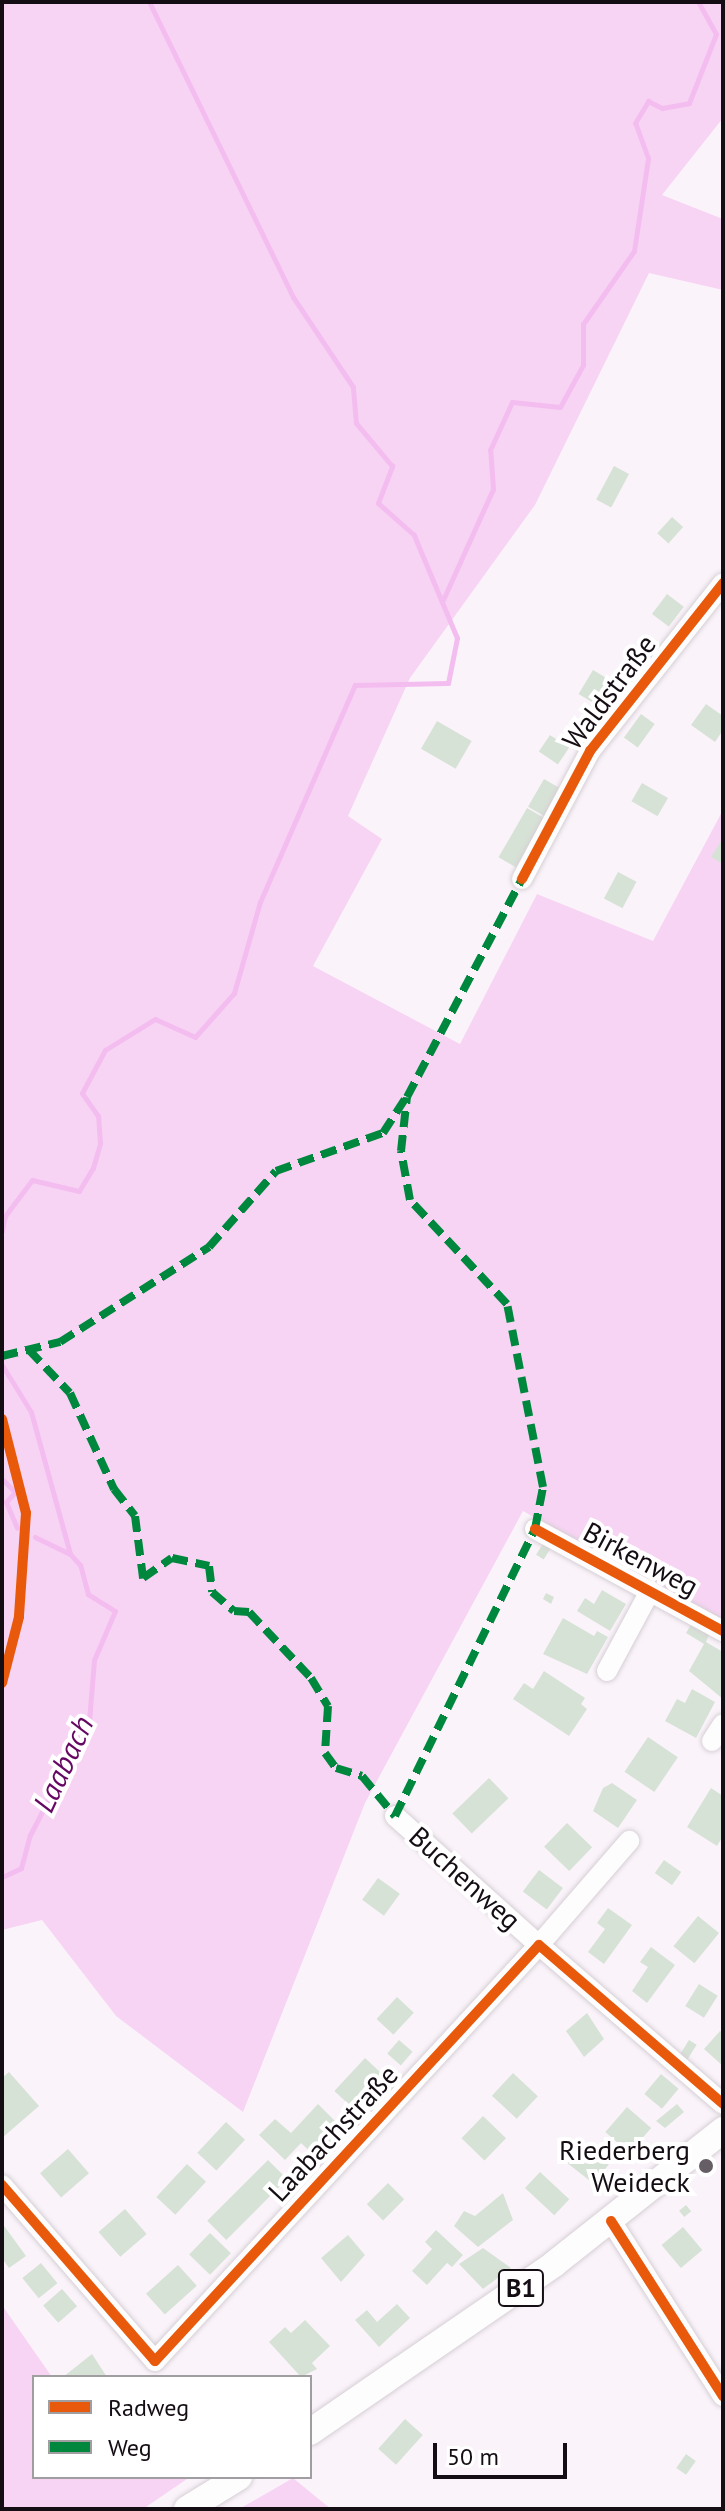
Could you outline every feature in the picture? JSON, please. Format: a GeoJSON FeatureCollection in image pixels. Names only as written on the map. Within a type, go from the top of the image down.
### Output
{"type":"FeatureCollection","features":[{"type":"Feature","properties":{"kind":"main road","name":"B1"},"geometry":{"type":"LineString","coordinates":[[312,2431],[424,2358],[611,2221],[723,2130]]}},
{"type":"Feature","properties":{"kind":"main road"},"geometry":{"type":"LineString","coordinates":[[201,2505],[236,2479]]}},
{"type":"Feature","properties":{"kind":"street","name":"Waldstraße"},"geometry":{"type":"LineString","coordinates":[[522,879],[590,751],[723,583]]}},
{"type":"Feature","properties":{"kind":"street","name":"Birkenweg"},"geometry":{"type":"LineString","coordinates":[[535,1529],[723,1631]]}},
{"type":"Feature","properties":{"kind":"street"},"geometry":{"type":"LineString","coordinates":[[607,1671],[650,1591]]}},
{"type":"Feature","properties":{"kind":"street","name":"Buchenweg"},"geometry":{"type":"LineString","coordinates":[[395,1816],[539,1945],[629,1841]]}},
{"type":"Feature","properties":{"kind":"street"},"geometry":{"type":"LineString","coordinates":[[539,1945],[723,2104]]}},
{"type":"Feature","properties":{"kind":"street","name":"Laabachstraße"},"geometry":{"type":"LineString","coordinates":[[2,2185],[155,2361],[539,1945]]}},
{"type":"Feature","properties":{"kind":"street"},"geometry":{"type":"LineString","coordinates":[[611,2221],[723,2396]]}},
{"type":"Feature","properties":{"kind":"shaded area"},"geometry":{"type":"Polygon","coordinates":[[[2,2],[723,2],[723,118],[662,195],[723,219],[723,290],[649,273],[535,505],[410,678],[348,816],[382,839],[313,966],[460,1044],[537,894],[653,941],[723,810],[723,1624],[523,1511],[365,1803],[243,2112],[116,2016],[42,1920],[2,1930],[2,2]]]}},
{"type":"Feature","properties":{"kind":"shaded area"},"geometry":{"type":"Polygon","coordinates":[[[2,2305],[51,2375],[32,2375],[32,2479],[187,2479],[143,2509],[2,2509],[2,2305]]]}},
{"type":"Feature","properties":{"kind":"shaded area"},"geometry":{"type":"Polygon","coordinates":[[[294,2479],[331,2509],[239,2509],[294,2479]]]}},
{"type":"Feature","properties":{"kind":"building"},"geometry":{"type":"Polygon","coordinates":[[[614,466],[629,474],[611,508],[596,500],[614,466]]]}},
{"type":"Feature","properties":{"kind":"building"},"geometry":{"type":"Polygon","coordinates":[[[672,517],[683,527],[668,543],[657,533],[672,517]]]}},
{"type":"Feature","properties":{"kind":"building"},"geometry":{"type":"Polygon","coordinates":[[[667,594],[684,607],[669,627],[652,614],[667,594]]]}},
{"type":"Feature","properties":{"kind":"building"},"geometry":{"type":"Polygon","coordinates":[[[640,639],[649,645],[638,661],[629,655],[640,639]]]}},
{"type":"Feature","properties":{"kind":"building"},"geometry":{"type":"Polygon","coordinates":[[[593,670],[621,687],[607,711],[579,694],[593,670]]]}},
{"type":"Feature","properties":{"kind":"building"},"geometry":{"type":"Polygon","coordinates":[[[706,704],[723,716],[723,730],[715,742],[691,725],[706,704]]]}},
{"type":"Feature","properties":{"kind":"building"},"geometry":{"type":"Polygon","coordinates":[[[641,714],[655,724],[638,747],[624,737],[641,714]]]}},
{"type":"Feature","properties":{"kind":"building"},"geometry":{"type":"Polygon","coordinates":[[[437,721],[472,741],[456,769],[421,749],[437,721]]]}},
{"type":"Feature","properties":{"kind":"building"},"geometry":{"type":"Polygon","coordinates":[[[550,735],[569,748],[558,764],[539,752],[550,735]]]}},
{"type":"Feature","properties":{"kind":"building"},"geometry":{"type":"Polygon","coordinates":[[[544,779],[563,790],[547,818],[528,807],[544,779]]]}},
{"type":"Feature","properties":{"kind":"building"},"geometry":{"type":"Polygon","coordinates":[[[642,783],[668,798],[657,816],[632,801],[642,783]]]}},
{"type":"Feature","properties":{"kind":"building"},"geometry":{"type":"Polygon","coordinates":[[[527,808],[544,818],[516,867],[498,857],[527,808]]]}},
{"type":"Feature","properties":{"kind":"building"},"geometry":{"type":"Polygon","coordinates":[[[723,838],[723,864],[711,857],[723,838]]]}},
{"type":"Feature","properties":{"kind":"building"},"geometry":{"type":"Polygon","coordinates":[[[618,872],[637,882],[622,908],[604,898],[618,872]]]}},
{"type":"Feature","properties":{"kind":"building"},"geometry":{"type":"Polygon","coordinates":[[[544,1542],[552,1547],[544,1559],[536,1555],[544,1542]]]}},
{"type":"Feature","properties":{"kind":"building"},"geometry":{"type":"Polygon","coordinates":[[[602,1590],[626,1604],[610,1631],[577,1611],[585,1598],[594,1604],[602,1590]]]}},
{"type":"Feature","properties":{"kind":"building"},"geometry":{"type":"Polygon","coordinates":[[[546,1593],[554,1597],[551,1604],[543,1599],[546,1593]]]}},
{"type":"Feature","properties":{"kind":"building"},"geometry":{"type":"Polygon","coordinates":[[[563,1618],[594,1636],[597,1631],[608,1637],[587,1674],[543,1654],[563,1618]]]}},
{"type":"Feature","properties":{"kind":"building"},"geometry":{"type":"Polygon","coordinates":[[[692,1623],[710,1633],[706,1642],[723,1652],[723,1699],[689,1671],[704,1644],[686,1633],[692,1623]]]}},
{"type":"Feature","properties":{"kind":"building"},"geometry":{"type":"Polygon","coordinates":[[[544,1671],[585,1698],[581,1704],[587,1709],[569,1736],[513,1699],[524,1683],[533,1689],[544,1671]]]}},
{"type":"Feature","properties":{"kind":"building"},"geometry":{"type":"Polygon","coordinates":[[[692,1689],[715,1702],[696,1738],[665,1721],[677,1699],[685,1703],[692,1689]]]}},
{"type":"Feature","properties":{"kind":"building"},"geometry":{"type":"Polygon","coordinates":[[[648,1737],[678,1757],[654,1792],[625,1772],[648,1737]]]}},
{"type":"Feature","properties":{"kind":"building"},"geometry":{"type":"Polygon","coordinates":[[[489,1778],[508,1798],[472,1834],[452,1813],[489,1778]]]}},
{"type":"Feature","properties":{"kind":"building"},"geometry":{"type":"Polygon","coordinates":[[[612,1783],[637,1800],[618,1828],[593,1811],[603,1788],[612,1783]]]}},
{"type":"Feature","properties":{"kind":"building"},"geometry":{"type":"Polygon","coordinates":[[[711,1788],[723,1796],[723,1836],[717,1846],[687,1827],[711,1788]]]}},
{"type":"Feature","properties":{"kind":"building"},"geometry":{"type":"Polygon","coordinates":[[[567,1823],[592,1847],[569,1871],[544,1847],[567,1823]]]}},
{"type":"Feature","properties":{"kind":"building"},"geometry":{"type":"Polygon","coordinates":[[[664,1860],[681,1872],[672,1885],[655,1873],[664,1860]]]}},
{"type":"Feature","properties":{"kind":"building"},"geometry":{"type":"Polygon","coordinates":[[[539,1870],[563,1888],[547,1910],[523,1892],[539,1870]]]}},
{"type":"Feature","properties":{"kind":"building"},"geometry":{"type":"Polygon","coordinates":[[[378,1878],[400,1894],[384,1916],[362,1900],[378,1878]]]}},
{"type":"Feature","properties":{"kind":"building"},"geometry":{"type":"Polygon","coordinates":[[[608,1908],[632,1925],[604,1964],[588,1952],[605,1929],[597,1923],[608,1908]]]}},
{"type":"Feature","properties":{"kind":"building"},"geometry":{"type":"Polygon","coordinates":[[[698,1916],[719,1933],[694,1963],[673,1946],[698,1916]]]}},
{"type":"Feature","properties":{"kind":"building"},"geometry":{"type":"Polygon","coordinates":[[[651,1947],[675,1965],[647,2003],[632,1991],[648,1967],[640,1962],[651,1947]]]}},
{"type":"Feature","properties":{"kind":"building"},"geometry":{"type":"Polygon","coordinates":[[[699,1984],[718,1996],[704,2018],[685,2006],[699,1984]]]}},
{"type":"Feature","properties":{"kind":"building"},"geometry":{"type":"Polygon","coordinates":[[[397,1997],[414,2013],[393,2035],[377,2019],[397,1997]]]}},
{"type":"Feature","properties":{"kind":"building"},"geometry":{"type":"Polygon","coordinates":[[[587,2013],[604,2039],[584,2057],[566,2031],[587,2013]]]}},
{"type":"Feature","properties":{"kind":"building"},"geometry":{"type":"Polygon","coordinates":[[[720,2031],[723,2033],[723,2066],[704,2049],[720,2031]]]}},
{"type":"Feature","properties":{"kind":"building"},"geometry":{"type":"Polygon","coordinates":[[[399,2040],[413,2052],[401,2065],[387,2054],[399,2040]]]}},
{"type":"Feature","properties":{"kind":"building"},"geometry":{"type":"Polygon","coordinates":[[[689,2040],[697,2045],[687,2060],[679,2055],[689,2040]]]}},
{"type":"Feature","properties":{"kind":"building"},"geometry":{"type":"Polygon","coordinates":[[[365,2058],[383,2075],[353,2108],[334,2091],[365,2058]]]}},
{"type":"Feature","properties":{"kind":"building"},"geometry":{"type":"Polygon","coordinates":[[[9,2072],[39,2106],[2,2138],[2,2078],[9,2072]]]}},
{"type":"Feature","properties":{"kind":"building"},"geometry":{"type":"Polygon","coordinates":[[[513,2073],[538,2096],[517,2119],[492,2096],[513,2073]]]}},
{"type":"Feature","properties":{"kind":"building"},"geometry":{"type":"Polygon","coordinates":[[[661,2074],[679,2089],[662,2109],[644,2094],[661,2074]]]}},
{"type":"Feature","properties":{"kind":"building"},"geometry":{"type":"Polygon","coordinates":[[[318,2104],[344,2130],[317,2158],[301,2143],[285,2160],[259,2135],[275,2119],[291,2133],[318,2104]]]}},
{"type":"Feature","properties":{"kind":"building"},"geometry":{"type":"Polygon","coordinates":[[[677,2104],[684,2112],[665,2128],[656,2121],[677,2104]]]}},
{"type":"Feature","properties":{"kind":"building"},"geometry":{"type":"Polygon","coordinates":[[[627,2107],[651,2128],[630,2153],[605,2132],[627,2107]]]}},
{"type":"Feature","properties":{"kind":"building"},"geometry":{"type":"Polygon","coordinates":[[[483,2116],[506,2138],[484,2161],[461,2138],[483,2116]]]}},
{"type":"Feature","properties":{"kind":"building"},"geometry":{"type":"Polygon","coordinates":[[[226,2122],[245,2140],[216,2170],[197,2153],[226,2122]]]}},
{"type":"Feature","properties":{"kind":"building"},"geometry":{"type":"Polygon","coordinates":[[[573,2146],[588,2158],[596,2148],[612,2160],[594,2184],[562,2159],[573,2146]]]}},
{"type":"Feature","properties":{"kind":"building"},"geometry":{"type":"Polygon","coordinates":[[[68,2149],[89,2173],[61,2197],[40,2173],[68,2149]]]}},
{"type":"Feature","properties":{"kind":"building"},"geometry":{"type":"Polygon","coordinates":[[[268,2160],[287,2179],[226,2240],[207,2221],[268,2160]]]}},
{"type":"Feature","properties":{"kind":"building"},"geometry":{"type":"Polygon","coordinates":[[[187,2164],[206,2182],[175,2215],[156,2197],[187,2164]]]}},
{"type":"Feature","properties":{"kind":"building"},"geometry":{"type":"Polygon","coordinates":[[[540,2172],[569,2199],[554,2215],[525,2188],[540,2172]]]}},
{"type":"Feature","properties":{"kind":"building"},"geometry":{"type":"Polygon","coordinates":[[[388,2183],[404,2199],[383,2220],[367,2204],[388,2183]]]}},
{"type":"Feature","properties":{"kind":"building"},"geometry":{"type":"Polygon","coordinates":[[[503,2193],[513,2220],[478,2247],[454,2226],[464,2211],[475,2216],[503,2193]]]}},
{"type":"Feature","properties":{"kind":"building"},"geometry":{"type":"Polygon","coordinates":[[[686,2205],[691,2211],[684,2217],[679,2211],[686,2205]]]}},
{"type":"Feature","properties":{"kind":"building"},"geometry":{"type":"Polygon","coordinates":[[[125,2209],[147,2234],[120,2257],[99,2232],[125,2209]]]}},
{"type":"Feature","properties":{"kind":"building"},"geometry":{"type":"Polygon","coordinates":[[[2,2223],[26,2256],[9,2268],[2,2258],[2,2223]]]}},
{"type":"Feature","properties":{"kind":"building"},"geometry":{"type":"Polygon","coordinates":[[[683,2227],[702,2250],[681,2268],[662,2245],[683,2227]]]}},
{"type":"Feature","properties":{"kind":"building"},"geometry":{"type":"Polygon","coordinates":[[[436,2230],[463,2255],[452,2267],[447,2263],[427,2285],[412,2271],[432,2249],[425,2242],[436,2230]]]}},
{"type":"Feature","properties":{"kind":"building"},"geometry":{"type":"Polygon","coordinates":[[[210,2233],[231,2253],[210,2275],[189,2255],[210,2233]]]}},
{"type":"Feature","properties":{"kind":"building"},"geometry":{"type":"Polygon","coordinates":[[[348,2235],[365,2255],[341,2282],[321,2258],[348,2235]]]}},
{"type":"Feature","properties":{"kind":"building"},"geometry":{"type":"Polygon","coordinates":[[[483,2248],[511,2268],[483,2289],[459,2264],[483,2248]]]}},
{"type":"Feature","properties":{"kind":"building"},"geometry":{"type":"Polygon","coordinates":[[[41,2263],[57,2283],[39,2298],[22,2278],[41,2263]]]}},
{"type":"Feature","properties":{"kind":"building"},"geometry":{"type":"Polygon","coordinates":[[[178,2265],[197,2286],[165,2315],[146,2294],[178,2265]]]}},
{"type":"Feature","properties":{"kind":"building"},"geometry":{"type":"Polygon","coordinates":[[[62,2289],[77,2306],[58,2323],[43,2305],[62,2289]]]}},
{"type":"Feature","properties":{"kind":"building"},"geometry":{"type":"Polygon","coordinates":[[[397,2304],[410,2318],[379,2347],[355,2320],[367,2310],[377,2322],[397,2304]]]}},
{"type":"Feature","properties":{"kind":"building"},"geometry":{"type":"Polygon","coordinates":[[[305,2320],[330,2346],[312,2363],[317,2369],[299,2375],[269,2342],[285,2327],[291,2333],[305,2320]]]}},
{"type":"Feature","properties":{"kind":"building"},"geometry":{"type":"Polygon","coordinates":[[[92,2354],[106,2375],[66,2375],[92,2354]]]}},
{"type":"Feature","properties":{"kind":"building"},"geometry":{"type":"Polygon","coordinates":[[[405,2419],[423,2435],[396,2465],[378,2449],[405,2419]]]}},
{"type":"Feature","properties":{"kind":"building"},"geometry":{"type":"Polygon","coordinates":[[[686,2454],[696,2461],[686,2475],[676,2468],[686,2454]]]}},
{"type":"Feature","properties":{"kind":"waterway"},"geometry":{"type":"LineString","coordinates":[[2,1231],[5,1216],[32,1180],[79,1191],[93,1168],[100,1143],[98,1116],[82,1093],[105,1050],[155,1019],[195,1037],[234,993],[260,902],[355,685],[448,683],[457,638],[414,535],[378,503],[392,466],[356,423],[353,387],[293,297],[149,2]]}},
{"type":"Feature","properties":{"kind":"waterway"},"geometry":{"type":"LineString","coordinates":[[442,602],[493,489],[490,450],[512,402],[560,407],[583,365],[583,324],[634,251],[648,158],[635,123],[648,101],[662,108],[689,103],[716,34],[698,2]]}},
{"type":"Feature","properties":{"kind":"waterway"},"geometry":{"type":"LineString","coordinates":[[2,1365],[31,1412],[70,1554]]}},
{"type":"Feature","properties":{"kind":"waterway","name":"Laabach"},"geometry":{"type":"LineString","coordinates":[[2,1479],[15,1492],[6,1502],[17,1528]]}},
{"type":"Feature","properties":{"kind":"waterway","name":"Laabach"},"geometry":{"type":"LineString","coordinates":[[2,1877],[21,1868],[30,1835],[89,1721],[94,1660],[115,1611],[88,1594],[80,1565],[70,1554],[35,1537]]}},
{"type":"Feature","properties":{"kind":"marked path"},"geometry":{"type":"LineString","coordinates":[[29,1350],[70,1393],[114,1489],[135,1516],[143,1578],[172,1558],[209,1566],[212,1592],[234,1611],[249,1612],[311,1678],[328,1706],[325,1753],[336,1768],[362,1776],[395,1816],[535,1529],[543,1487],[507,1304],[410,1200],[401,1151],[407,1097],[522,879]]}},
{"type":"Feature","properties":{"kind":"marked path"},"geometry":{"type":"LineString","coordinates":[[2,1356],[60,1342],[209,1247],[276,1171],[383,1133],[405,1099]]}},
{"type":"Feature","properties":{"kind":"cycle path"},"geometry":{"type":"LineString","coordinates":[[522,879],[590,751],[723,583]]}},
{"type":"Feature","properties":{"kind":"cycle path"},"geometry":{"type":"LineString","coordinates":[[2,1419],[26,1513],[19,1617],[2,1683]]}},
{"type":"Feature","properties":{"kind":"cycle path"},"geometry":{"type":"LineString","coordinates":[[535,1529],[723,1631]]}},
{"type":"Feature","properties":{"kind":"cycle path"},"geometry":{"type":"LineString","coordinates":[[2,2185],[155,2361],[539,1945],[723,2104]]}},
{"type":"Feature","properties":{"kind":"cycle path"},"geometry":{"type":"LineString","coordinates":[[611,2221],[723,2396]]}},
{"type":"Feature","properties":{"kind":"place","name":"Riederberg Weideck"},"geometry":{"type":"Point","coordinates":[706,2166]}}]}
